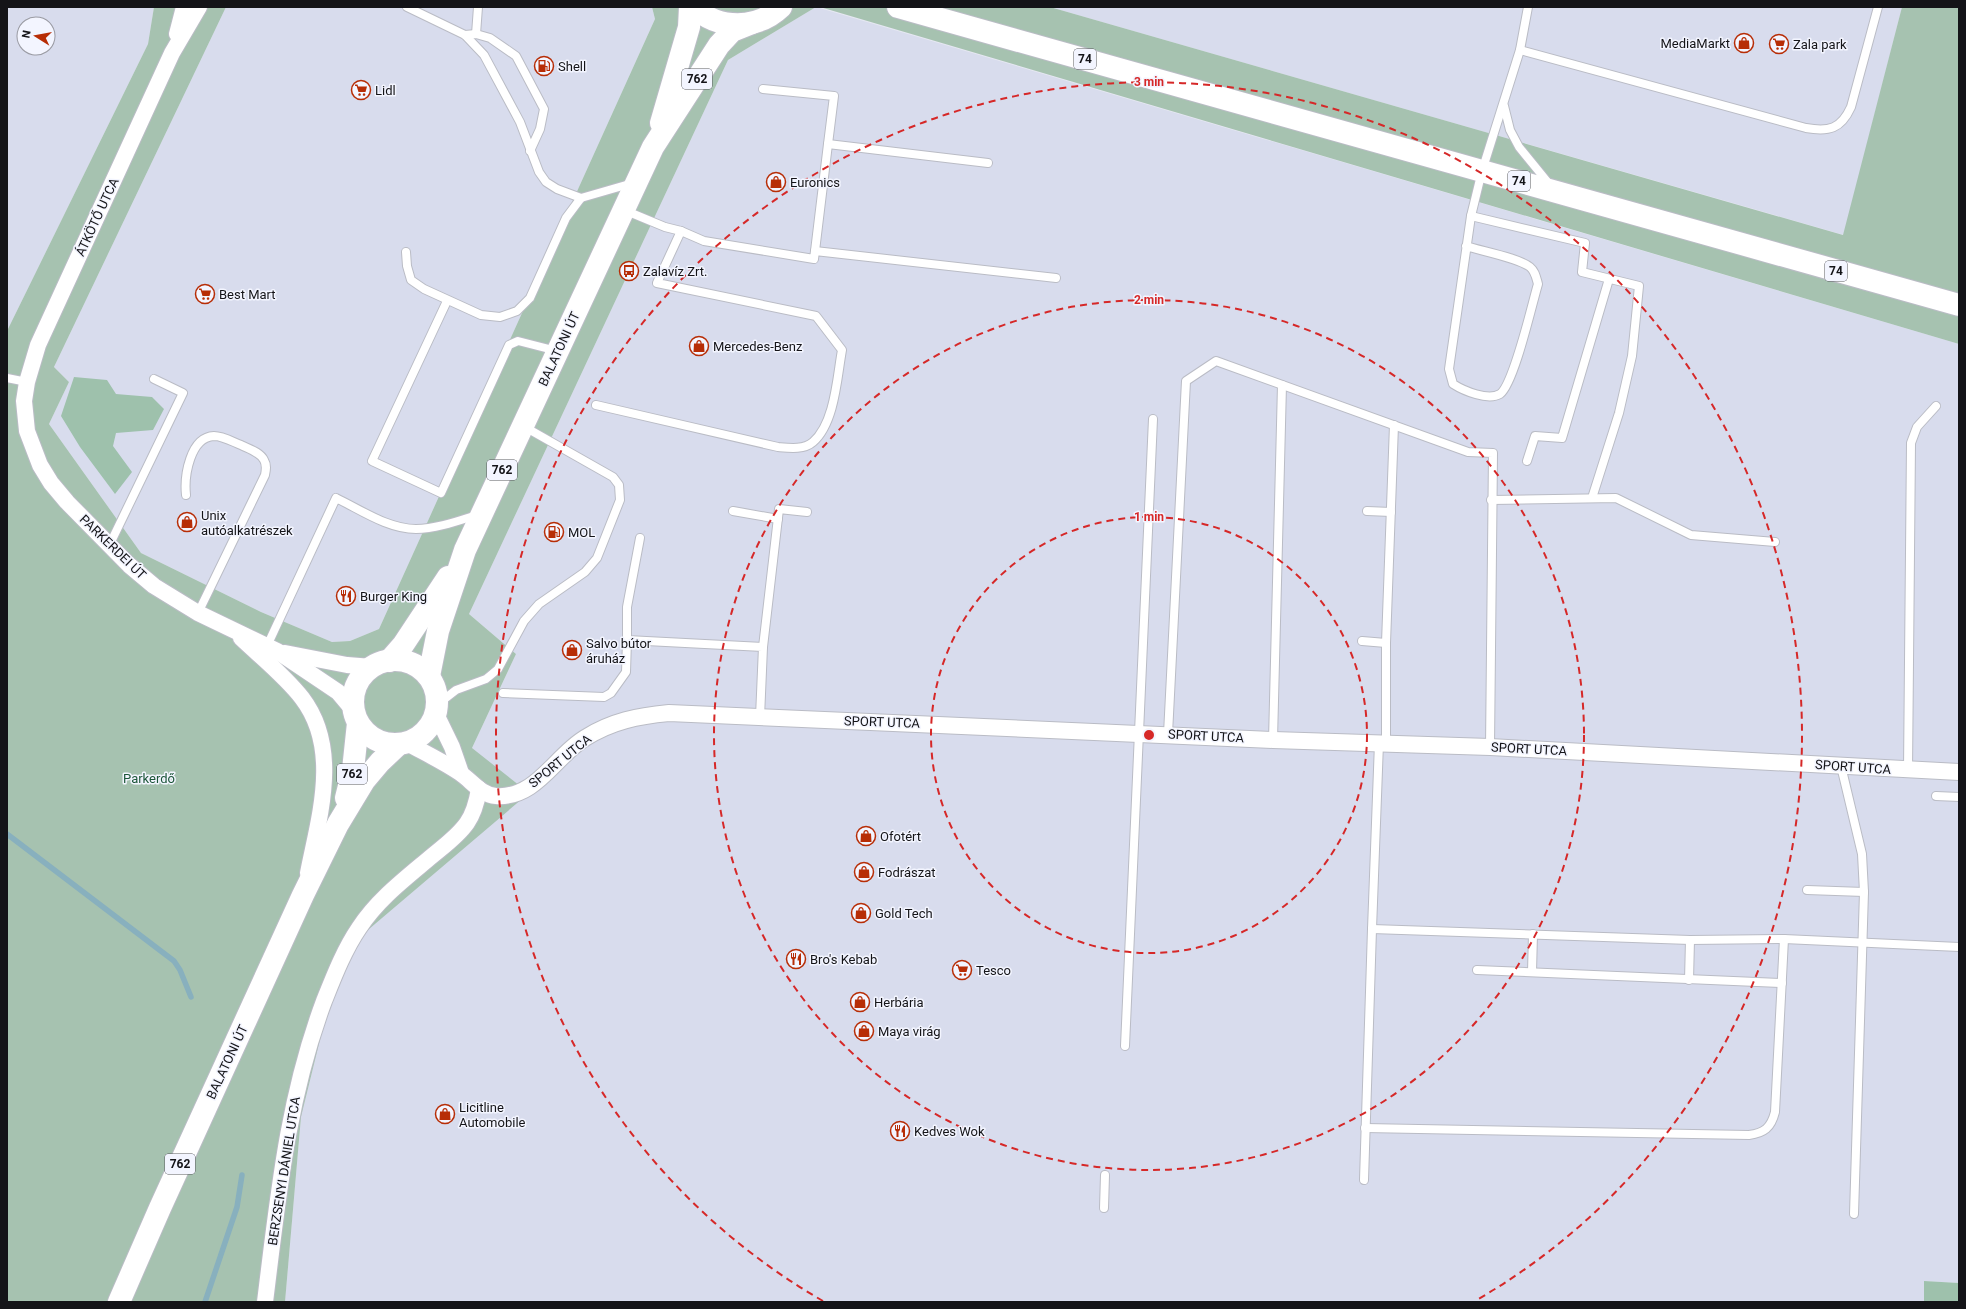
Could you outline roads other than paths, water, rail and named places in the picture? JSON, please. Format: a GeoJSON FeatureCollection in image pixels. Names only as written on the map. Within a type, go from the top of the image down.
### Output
{"type":"FeatureCollection","features":[{"type":"Feature","properties":{"kind":"main road","name":"BALATONI ÚT"},"geometry":{"type":"LineString","coordinates":[[653,147],[689,27],[690,7]]}},
{"type":"Feature","properties":{"kind":"main road"},"geometry":{"type":"LineString","coordinates":[[694,7],[718,22],[741,25],[752,23]]}},
{"type":"Feature","properties":{"kind":"main road","name":"74"},"geometry":{"type":"LineString","coordinates":[[898,7],[1959,305]]}},
{"type":"Feature","properties":{"kind":"main road","name":"BALATONI ÚT"},"geometry":{"type":"LineString","coordinates":[[429,676],[438,630],[465,550],[653,147],[719,46],[732,31],[762,20],[782,8]]}},
{"type":"Feature","properties":{"kind":"main road","name":"BALATONI ÚT"},"geometry":{"type":"LineString","coordinates":[[338,824],[348,793],[353,770],[356,717],[354,699],[357,686],[363,676],[381,664],[403,645],[465,550]]}},
{"type":"Feature","properties":{"kind":"main road"},"geometry":{"type":"LineString","coordinates":[[381,664],[408,662],[420,668],[429,676],[434,686],[437,709]]}},
{"type":"Feature","properties":{"kind":"main road","name":"BALATONI ÚT"},"geometry":{"type":"LineString","coordinates":[[119,1302],[160,1208],[303,895],[338,824],[364,781],[380,762],[403,744],[423,734],[431,724],[437,709]]}},
{"type":"Feature","properties":{"kind":"main road"},"geometry":{"type":"LineString","coordinates":[[356,717],[366,733],[376,740],[388,744],[403,744]]}},
{"type":"Feature","properties":{"kind":"street","name":"ÁTKÖTŐ UTCA"},"geometry":{"type":"LineString","coordinates":[[172,53],[184,7]]}},
{"type":"Feature","properties":{"kind":"street","name":"ÁTKÖTŐ UTCA"},"geometry":{"type":"LineString","coordinates":[[27,382],[38,345],[172,53],[199,7]]}},
{"type":"Feature","properties":{"kind":"street","name":"PARKERDEI ÚT"},"geometry":{"type":"LineString","coordinates":[[27,382],[24,401],[26,426],[40,464],[51,483],[109,546],[154,586],[232,630],[272,648],[338,692],[356,717]]}},
{"type":"Feature","properties":{"kind":"street"},"geometry":{"type":"LineString","coordinates":[[232,630],[302,699],[313,717],[320,736],[324,757],[324,792],[303,895]]}},
{"type":"Feature","properties":{"kind":"street","name":"PARKERDEI ÚT"},"geometry":{"type":"LineString","coordinates":[[272,648],[347,665],[381,664]]}},
{"type":"Feature","properties":{"kind":"street"},"geometry":{"type":"LineString","coordinates":[[437,709],[461,773]]}},
{"type":"Feature","properties":{"kind":"street","name":"SPORT UTCA"},"geometry":{"type":"LineString","coordinates":[[403,744],[461,773],[479,789],[495,796],[512,795],[531,786],[584,738],[605,726],[629,718],[669,713],[1168,734],[1273,740],[1490,747],[1908,771],[1959,772]]}},
{"type":"Feature","properties":{"kind":"street","name":"BERZSENYI DÁNIEL UTCA"},"geometry":{"type":"LineString","coordinates":[[265,1302],[289,1125],[313,1032],[334,977],[346,949],[359,927],[373,910],[394,888],[452,840],[467,823],[476,804],[479,789]]}},
{"type":"Feature","properties":{"kind":"lane"},"geometry":{"type":"LineString","coordinates":[[408,7],[465,35],[484,55],[520,122],[539,172],[546,182],[557,189],[580,198],[637,181]]}},
{"type":"Feature","properties":{"kind":"lane"},"geometry":{"type":"LineString","coordinates":[[476,34],[478,7]]}},
{"type":"Feature","properties":{"kind":"lane"},"geometry":{"type":"LineString","coordinates":[[1466,246],[1530,266],[1536,274],[1538,284],[1512,372],[1506,387],[1495,396],[1461,389],[1453,384],[1449,369],[1466,246],[1471,216],[1482,171],[1504,105],[1520,50],[1528,7]]}},
{"type":"Feature","properties":{"kind":"lane"},"geometry":{"type":"LineString","coordinates":[[1520,50],[1806,128],[1822,131],[1834,127],[1845,119],[1851,107],[1878,7]]}},
{"type":"Feature","properties":{"kind":"lane"},"geometry":{"type":"LineString","coordinates":[[465,35],[476,34],[490,38],[516,56],[544,109],[540,129],[530,151]]}},
{"type":"Feature","properties":{"kind":"lane"},"geometry":{"type":"LineString","coordinates":[[624,209],[665,228],[681,231],[704,241],[814,259],[834,96],[763,88]]}},
{"type":"Feature","properties":{"kind":"lane"},"geometry":{"type":"LineString","coordinates":[[1504,105],[1510,130],[1519,147],[1555,192]]}},
{"type":"Feature","properties":{"kind":"lane"},"geometry":{"type":"LineString","coordinates":[[828,144],[988,163]]}},
{"type":"Feature","properties":{"kind":"lane"},"geometry":{"type":"LineString","coordinates":[[406,252],[406,266],[411,280],[424,289],[447,301],[481,315],[500,317],[517,310],[530,298],[566,218],[580,198]]}},
{"type":"Feature","properties":{"kind":"lane"},"geometry":{"type":"LineString","coordinates":[[1471,216],[1585,243],[1582,272],[1639,286],[1632,356],[1619,413],[1592,498]]}},
{"type":"Feature","properties":{"kind":"lane"},"geometry":{"type":"LineString","coordinates":[[596,405],[778,447],[797,448],[813,443],[829,418],[842,350],[816,316],[657,283],[681,231]]}},
{"type":"Feature","properties":{"kind":"lane"},"geometry":{"type":"LineString","coordinates":[[815,251],[1056,278]]}},
{"type":"Feature","properties":{"kind":"lane"},"geometry":{"type":"LineString","coordinates":[[1527,461],[1535,436],[1562,438],[1609,279]]}},
{"type":"Feature","properties":{"kind":"lane"},"geometry":{"type":"LineString","coordinates":[[447,301],[372,461],[441,494],[509,345],[518,341],[558,351]]}},
{"type":"Feature","properties":{"kind":"lane"},"geometry":{"type":"LineString","coordinates":[[1168,734],[1186,381],[1216,361],[1468,452],[1493,453],[1491,500],[1490,747]]}},
{"type":"Feature","properties":{"kind":"lane"},"geometry":{"type":"LineString","coordinates":[[7,378],[27,382]]}},
{"type":"Feature","properties":{"kind":"lane"},"geometry":{"type":"LineString","coordinates":[[109,546],[183,394],[154,379]]}},
{"type":"Feature","properties":{"kind":"lane"},"geometry":{"type":"LineString","coordinates":[[1273,740],[1282,385]]}},
{"type":"Feature","properties":{"kind":"lane"},"geometry":{"type":"LineString","coordinates":[[1908,771],[1912,443],[1917,427],[1936,406]]}},
{"type":"Feature","properties":{"kind":"lane"},"geometry":{"type":"LineString","coordinates":[[1125,1046],[1153,419]]}},
{"type":"Feature","properties":{"kind":"lane"},"geometry":{"type":"LineString","coordinates":[[1364,1180],[1372,929],[1383,743],[1394,425]]}},
{"type":"Feature","properties":{"kind":"lane"},"geometry":{"type":"LineString","coordinates":[[437,709],[456,690],[486,679],[498,669],[524,621],[539,604],[586,572],[597,558],[620,500],[619,485],[613,477],[523,426]]}},
{"type":"Feature","properties":{"kind":"lane"},"geometry":{"type":"LineString","coordinates":[[186,495],[186,472],[194,449],[200,441],[206,438],[220,436],[256,452],[264,459],[266,465],[265,475],[198,612]]}},
{"type":"Feature","properties":{"kind":"lane"},"geometry":{"type":"LineString","coordinates":[[272,648],[336,498],[393,525],[417,529],[449,524],[482,514]]}},
{"type":"Feature","properties":{"kind":"lane"},"geometry":{"type":"LineString","coordinates":[[1491,500],[1616,498],[1691,535],[1775,542]]}},
{"type":"Feature","properties":{"kind":"lane"},"geometry":{"type":"LineString","coordinates":[[760,717],[763,647],[779,509],[807,512]]}},
{"type":"Feature","properties":{"kind":"lane"},"geometry":{"type":"LineString","coordinates":[[734,511],[778,519]]}},
{"type":"Feature","properties":{"kind":"lane"},"geometry":{"type":"LineString","coordinates":[[1367,511],[1391,512]]}},
{"type":"Feature","properties":{"kind":"lane"},"geometry":{"type":"LineString","coordinates":[[503,693],[604,698],[611,693],[626,672],[627,607],[640,538]]}},
{"type":"Feature","properties":{"kind":"lane"},"geometry":{"type":"LineString","coordinates":[[627,640],[763,647]]}},
{"type":"Feature","properties":{"kind":"lane"},"geometry":{"type":"LineString","coordinates":[[1362,641],[1386,643]]}},
{"type":"Feature","properties":{"kind":"lane"},"geometry":{"type":"LineString","coordinates":[[1841,766],[1862,854],[1864,892],[1864,944],[1854,1214]]}},
{"type":"Feature","properties":{"kind":"lane"},"geometry":{"type":"LineString","coordinates":[[1936,796],[1959,797]]}},
{"type":"Feature","properties":{"kind":"lane"},"geometry":{"type":"LineString","coordinates":[[1807,890],[1864,892]]}},
{"type":"Feature","properties":{"kind":"lane"},"geometry":{"type":"LineString","coordinates":[[1372,929],[1690,940],[1784,939],[1864,944],[1959,947]]}},
{"type":"Feature","properties":{"kind":"lane"},"geometry":{"type":"LineString","coordinates":[[1532,934],[1532,972]]}},
{"type":"Feature","properties":{"kind":"lane"},"geometry":{"type":"LineString","coordinates":[[1365,1128],[1749,1135],[1764,1132],[1773,1121],[1775,1112],[1784,939]]}},
{"type":"Feature","properties":{"kind":"lane"},"geometry":{"type":"LineString","coordinates":[[1690,940],[1690,980]]}},
{"type":"Feature","properties":{"kind":"lane"},"geometry":{"type":"LineString","coordinates":[[1477,970],[1782,983]]}},
{"type":"Feature","properties":{"kind":"lane"},"geometry":{"type":"LineString","coordinates":[[1104,1208],[1105,1176]]}},
{"type":"Feature","properties":{"kind":"waterway"},"geometry":{"type":"LineString","coordinates":[[7,834],[174,961],[180,970],[191,997]]}},
{"type":"Feature","properties":{"kind":"waterway"},"geometry":{"type":"LineString","coordinates":[[205,1302],[237,1207],[242,1175]]}},
{"type":"Feature","properties":{"kind":"place","name":"MediaMarkt"},"geometry":{"type":"Point","coordinates":[1744,43]}},
{"type":"Feature","properties":{"kind":"place","name":"Zala park"},"geometry":{"type":"Point","coordinates":[1779,44]}},
{"type":"Feature","properties":{"kind":"place","name":"Shell"},"geometry":{"type":"Point","coordinates":[544,66]}},
{"type":"Feature","properties":{"kind":"place","name":"Lidl"},"geometry":{"type":"Point","coordinates":[361,90]}},
{"type":"Feature","properties":{"kind":"place","name":"Euronics"},"geometry":{"type":"Point","coordinates":[776,182]}},
{"type":"Feature","properties":{"kind":"place","name":"Zalavíz Zrt."},"geometry":{"type":"Point","coordinates":[629,271]}},
{"type":"Feature","properties":{"kind":"place","name":"Best Mart"},"geometry":{"type":"Point","coordinates":[205,294]}},
{"type":"Feature","properties":{"kind":"place","name":"Mercedes-Benz"},"geometry":{"type":"Point","coordinates":[699,346]}},
{"type":"Feature","properties":{"kind":"place","name":"Unix autóalkatrészek"},"geometry":{"type":"Point","coordinates":[187,522]}},
{"type":"Feature","properties":{"kind":"place","name":"MOL"},"geometry":{"type":"Point","coordinates":[554,532]}},
{"type":"Feature","properties":{"kind":"place","name":"Burger King"},"geometry":{"type":"Point","coordinates":[346,596]}},
{"type":"Feature","properties":{"kind":"place","name":"Salvo bútor áruház"},"geometry":{"type":"Point","coordinates":[572,650]}},
{"type":"Feature","properties":{"kind":"place","name":"Ofotért"},"geometry":{"type":"Point","coordinates":[866,836]}},
{"type":"Feature","properties":{"kind":"place","name":"Fodrászat"},"geometry":{"type":"Point","coordinates":[864,872]}},
{"type":"Feature","properties":{"kind":"place","name":"Gold Tech"},"geometry":{"type":"Point","coordinates":[861,913]}},
{"type":"Feature","properties":{"kind":"place","name":"Bro's Kebab"},"geometry":{"type":"Point","coordinates":[796,959]}},
{"type":"Feature","properties":{"kind":"place","name":"Tesco"},"geometry":{"type":"Point","coordinates":[962,970]}},
{"type":"Feature","properties":{"kind":"place","name":"Herbária"},"geometry":{"type":"Point","coordinates":[860,1002]}},
{"type":"Feature","properties":{"kind":"place","name":"Maya virág"},"geometry":{"type":"Point","coordinates":[864,1031]}},
{"type":"Feature","properties":{"kind":"place","name":"Licitline Automobile"},"geometry":{"type":"Point","coordinates":[445,1114]}},
{"type":"Feature","properties":{"kind":"place","name":"Kedves Wok"},"geometry":{"type":"Point","coordinates":[900,1131]}},
{"type":"Feature","properties":{"kind":"park label","name":"Parkerdő"},"geometry":{"type":"Point","coordinates":[149,778]}}]}
